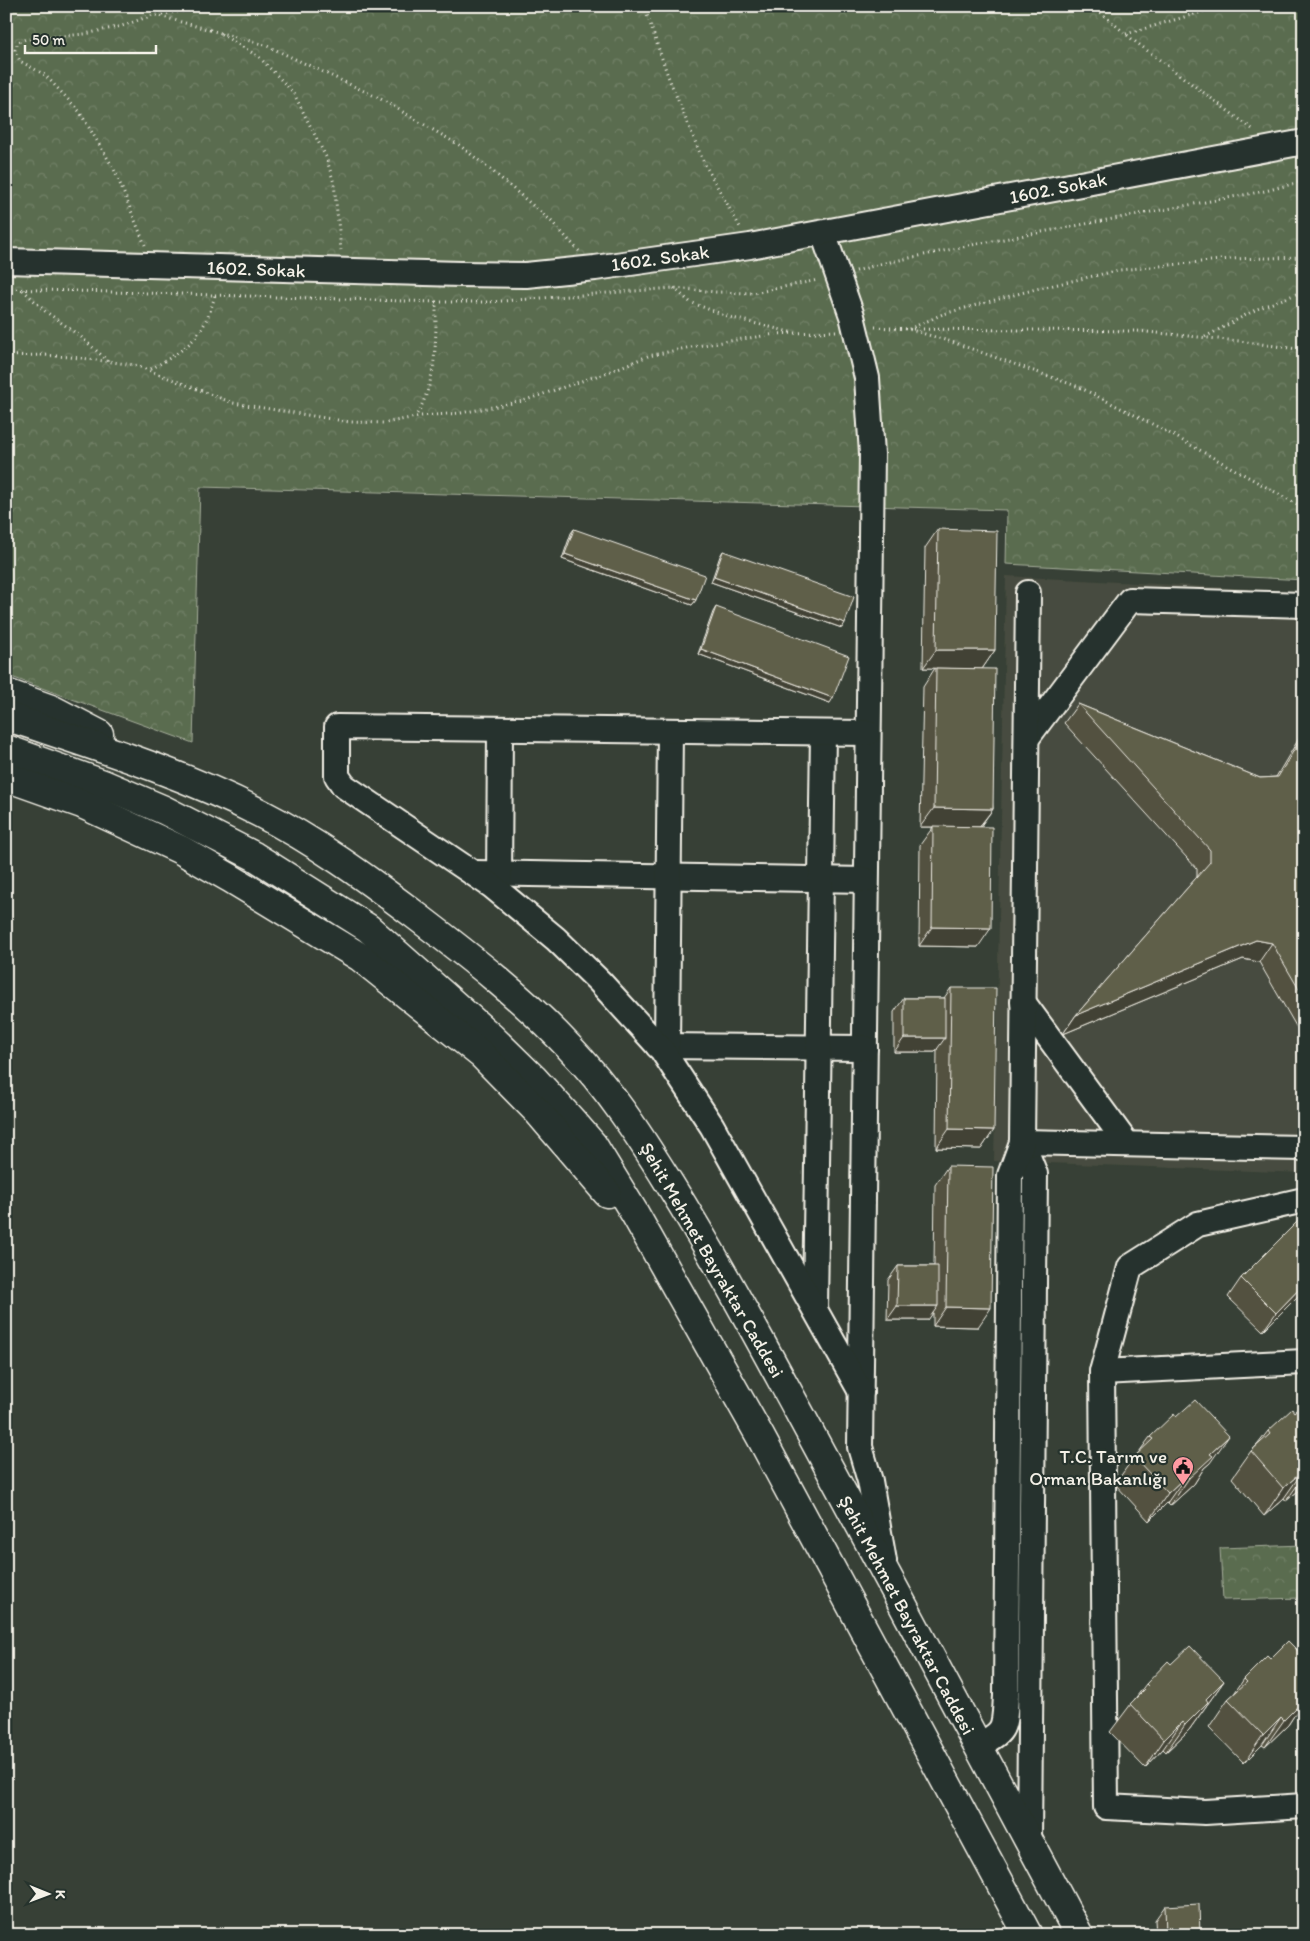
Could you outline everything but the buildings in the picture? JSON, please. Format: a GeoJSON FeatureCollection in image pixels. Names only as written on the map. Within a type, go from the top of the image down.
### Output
{"type":"FeatureCollection","features":[{"type":"Feature","properties":{"kind":"main road"},"geometry":{"type":"LineString","coordinates":[[6,692],[51,709],[82,724],[160,770]]}},
{"type":"Feature","properties":{"kind":"main road","name":"Şehit Mehmet Bayraktar Caddesi"},"geometry":{"type":"LineString","coordinates":[[6,716],[160,770],[225,797],[280,824],[314,844],[387,894],[497,980],[551,1028],[590,1069],[641,1138],[716,1260],[1079,1935]]}},
{"type":"Feature","properties":{"kind":"main road"},"geometry":{"type":"LineString","coordinates":[[6,749],[103,784],[164,810],[254,856],[368,928],[491,1037],[533,1078],[593,1145],[635,1214],[760,1436],[1028,1935]]}},
{"type":"Feature","properties":{"kind":"main road"},"geometry":{"type":"LineString","coordinates":[[6,777],[82,804],[181,850],[360,957],[482,1055],[538,1112],[603,1189],[635,1214]]}},
{"type":"Feature","properties":{"kind":"street","name":"1602. Sokak"},"geometry":{"type":"LineString","coordinates":[[6,261],[526,275],[594,268],[750,246],[1304,142]]}},
{"type":"Feature","properties":{"kind":"street"},"geometry":{"type":"LineString","coordinates":[[823,233],[854,327],[867,378],[872,454],[860,1447],[870,1481],[887,1577]]}},
{"type":"Feature","properties":{"kind":"street"},"geometry":{"type":"LineString","coordinates":[[976,1745],[994,1738],[1001,1731],[1006,1704],[1010,1176],[1022,1142],[1028,592]]}},
{"type":"Feature","properties":{"kind":"street"},"geometry":{"type":"LineString","coordinates":[[1027,738],[1130,600],[1304,605]]}},
{"type":"Feature","properties":{"kind":"street"},"geometry":{"type":"LineString","coordinates":[[866,880],[669,876],[499,882],[474,873],[344,786],[337,776],[337,727],[868,733]]}},
{"type":"Feature","properties":{"kind":"street"},"geometry":{"type":"LineString","coordinates":[[500,729],[499,882],[663,1046],[712,1126],[861,1392]]}},
{"type":"Feature","properties":{"kind":"street"},"geometry":{"type":"LineString","coordinates":[[663,1046],[669,876],[670,731]]}},
{"type":"Feature","properties":{"kind":"street"},"geometry":{"type":"LineString","coordinates":[[815,1310],[823,733]]}},
{"type":"Feature","properties":{"kind":"street"},"geometry":{"type":"LineString","coordinates":[[1023,1002],[1126,1144]]}},
{"type":"Feature","properties":{"kind":"street"},"geometry":{"type":"LineString","coordinates":[[663,1046],[865,1048]]}},
{"type":"Feature","properties":{"kind":"street"},"geometry":{"type":"LineString","coordinates":[[1022,1142],[1304,1148]]}},
{"type":"Feature","properties":{"kind":"street"},"geometry":{"type":"LineString","coordinates":[[1022,1142],[1035,1174],[1029,1840]]}},
{"type":"Feature","properties":{"kind":"street"},"geometry":{"type":"LineString","coordinates":[[1304,1200],[1198,1224],[1130,1267],[1102,1372],[1106,1807],[1205,1812],[1304,1806]]}},
{"type":"Feature","properties":{"kind":"street"},"geometry":{"type":"LineString","coordinates":[[1102,1372],[1304,1362]]}},
{"type":"Feature","properties":{"kind":"path"},"geometry":{"type":"LineString","coordinates":[[150,265],[130,206],[114,170],[98,141],[79,112],[45,75],[20,61],[15,50],[18,42],[26,39],[86,34],[122,26],[178,6]]}},
{"type":"Feature","properties":{"kind":"path"},"geometry":{"type":"LineString","coordinates":[[156,15],[220,6]]}},
{"type":"Feature","properties":{"kind":"path"},"geometry":{"type":"LineString","coordinates":[[644,6],[668,76],[704,163],[750,246]]}},
{"type":"Feature","properties":{"kind":"path"},"geometry":{"type":"LineString","coordinates":[[1093,6],[1126,34],[1276,146]]}},
{"type":"Feature","properties":{"kind":"path"},"geometry":{"type":"LineString","coordinates":[[1126,34],[1222,6]]}},
{"type":"Feature","properties":{"kind":"path"},"geometry":{"type":"LineString","coordinates":[[156,15],[265,45],[380,98],[459,145],[550,220],[594,268]]}},
{"type":"Feature","properties":{"kind":"path"},"geometry":{"type":"LineString","coordinates":[[210,30],[229,38],[259,57],[293,92],[299,103],[326,157],[334,183],[341,246],[340,271]]}},
{"type":"Feature","properties":{"kind":"path"},"geometry":{"type":"LineString","coordinates":[[6,289],[436,302],[489,302],[674,288],[754,293],[982,243],[1265,191],[1304,181]]}},
{"type":"Feature","properties":{"kind":"path"},"geometry":{"type":"LineString","coordinates":[[908,329],[943,314],[1036,289],[1120,270],[1230,259],[1304,257]]}},
{"type":"Feature","properties":{"kind":"path"},"geometry":{"type":"LineString","coordinates":[[674,288],[690,302],[708,309],[734,318],[795,333]]}},
{"type":"Feature","properties":{"kind":"path"},"geometry":{"type":"LineString","coordinates":[[23,289],[45,311],[80,336],[108,362]]}},
{"type":"Feature","properties":{"kind":"path"},"geometry":{"type":"LineString","coordinates":[[1204,338],[1257,309],[1304,291]]}},
{"type":"Feature","properties":{"kind":"path"},"geometry":{"type":"LineString","coordinates":[[149,370],[192,343],[210,316],[215,295]]}},
{"type":"Feature","properties":{"kind":"path"},"geometry":{"type":"LineString","coordinates":[[414,418],[423,404],[432,373],[436,302]]}},
{"type":"Feature","properties":{"kind":"path"},"geometry":{"type":"LineString","coordinates":[[6,356],[53,356],[135,365],[233,403],[350,422],[385,423],[523,401],[608,372],[648,356],[733,339],[837,331],[854,327],[1137,331],[1304,350]]}},
{"type":"Feature","properties":{"kind":"path"},"geometry":{"type":"LineString","coordinates":[[908,329],[952,342],[1079,387],[1158,427],[1304,508]]}},
{"type":"Feature","properties":{"kind":"shaded area"},"geometry":{"type":"Polygon","coordinates":[[[1006,576],[1304,592],[1304,1173],[994,1161],[1006,576]]]}},
{"type":"Feature","properties":{"kind":"green space"},"geometry":{"type":"Polygon","coordinates":[[[6,6],[1304,6],[1304,580],[1006,564],[1007,510],[200,487],[193,743],[6,675],[6,6]]]}},
{"type":"Feature","properties":{"kind":"green space"},"geometry":{"type":"Polygon","coordinates":[[[1304,1545],[1304,1598],[1223,1600],[1220,1548],[1304,1545]]]}},
{"type":"Feature","properties":{"kind":"place","name":"T.C. Tarım ve Orman Bakanlığı"},"geometry":{"type":"Point","coordinates":[1183,1486]}}]}
